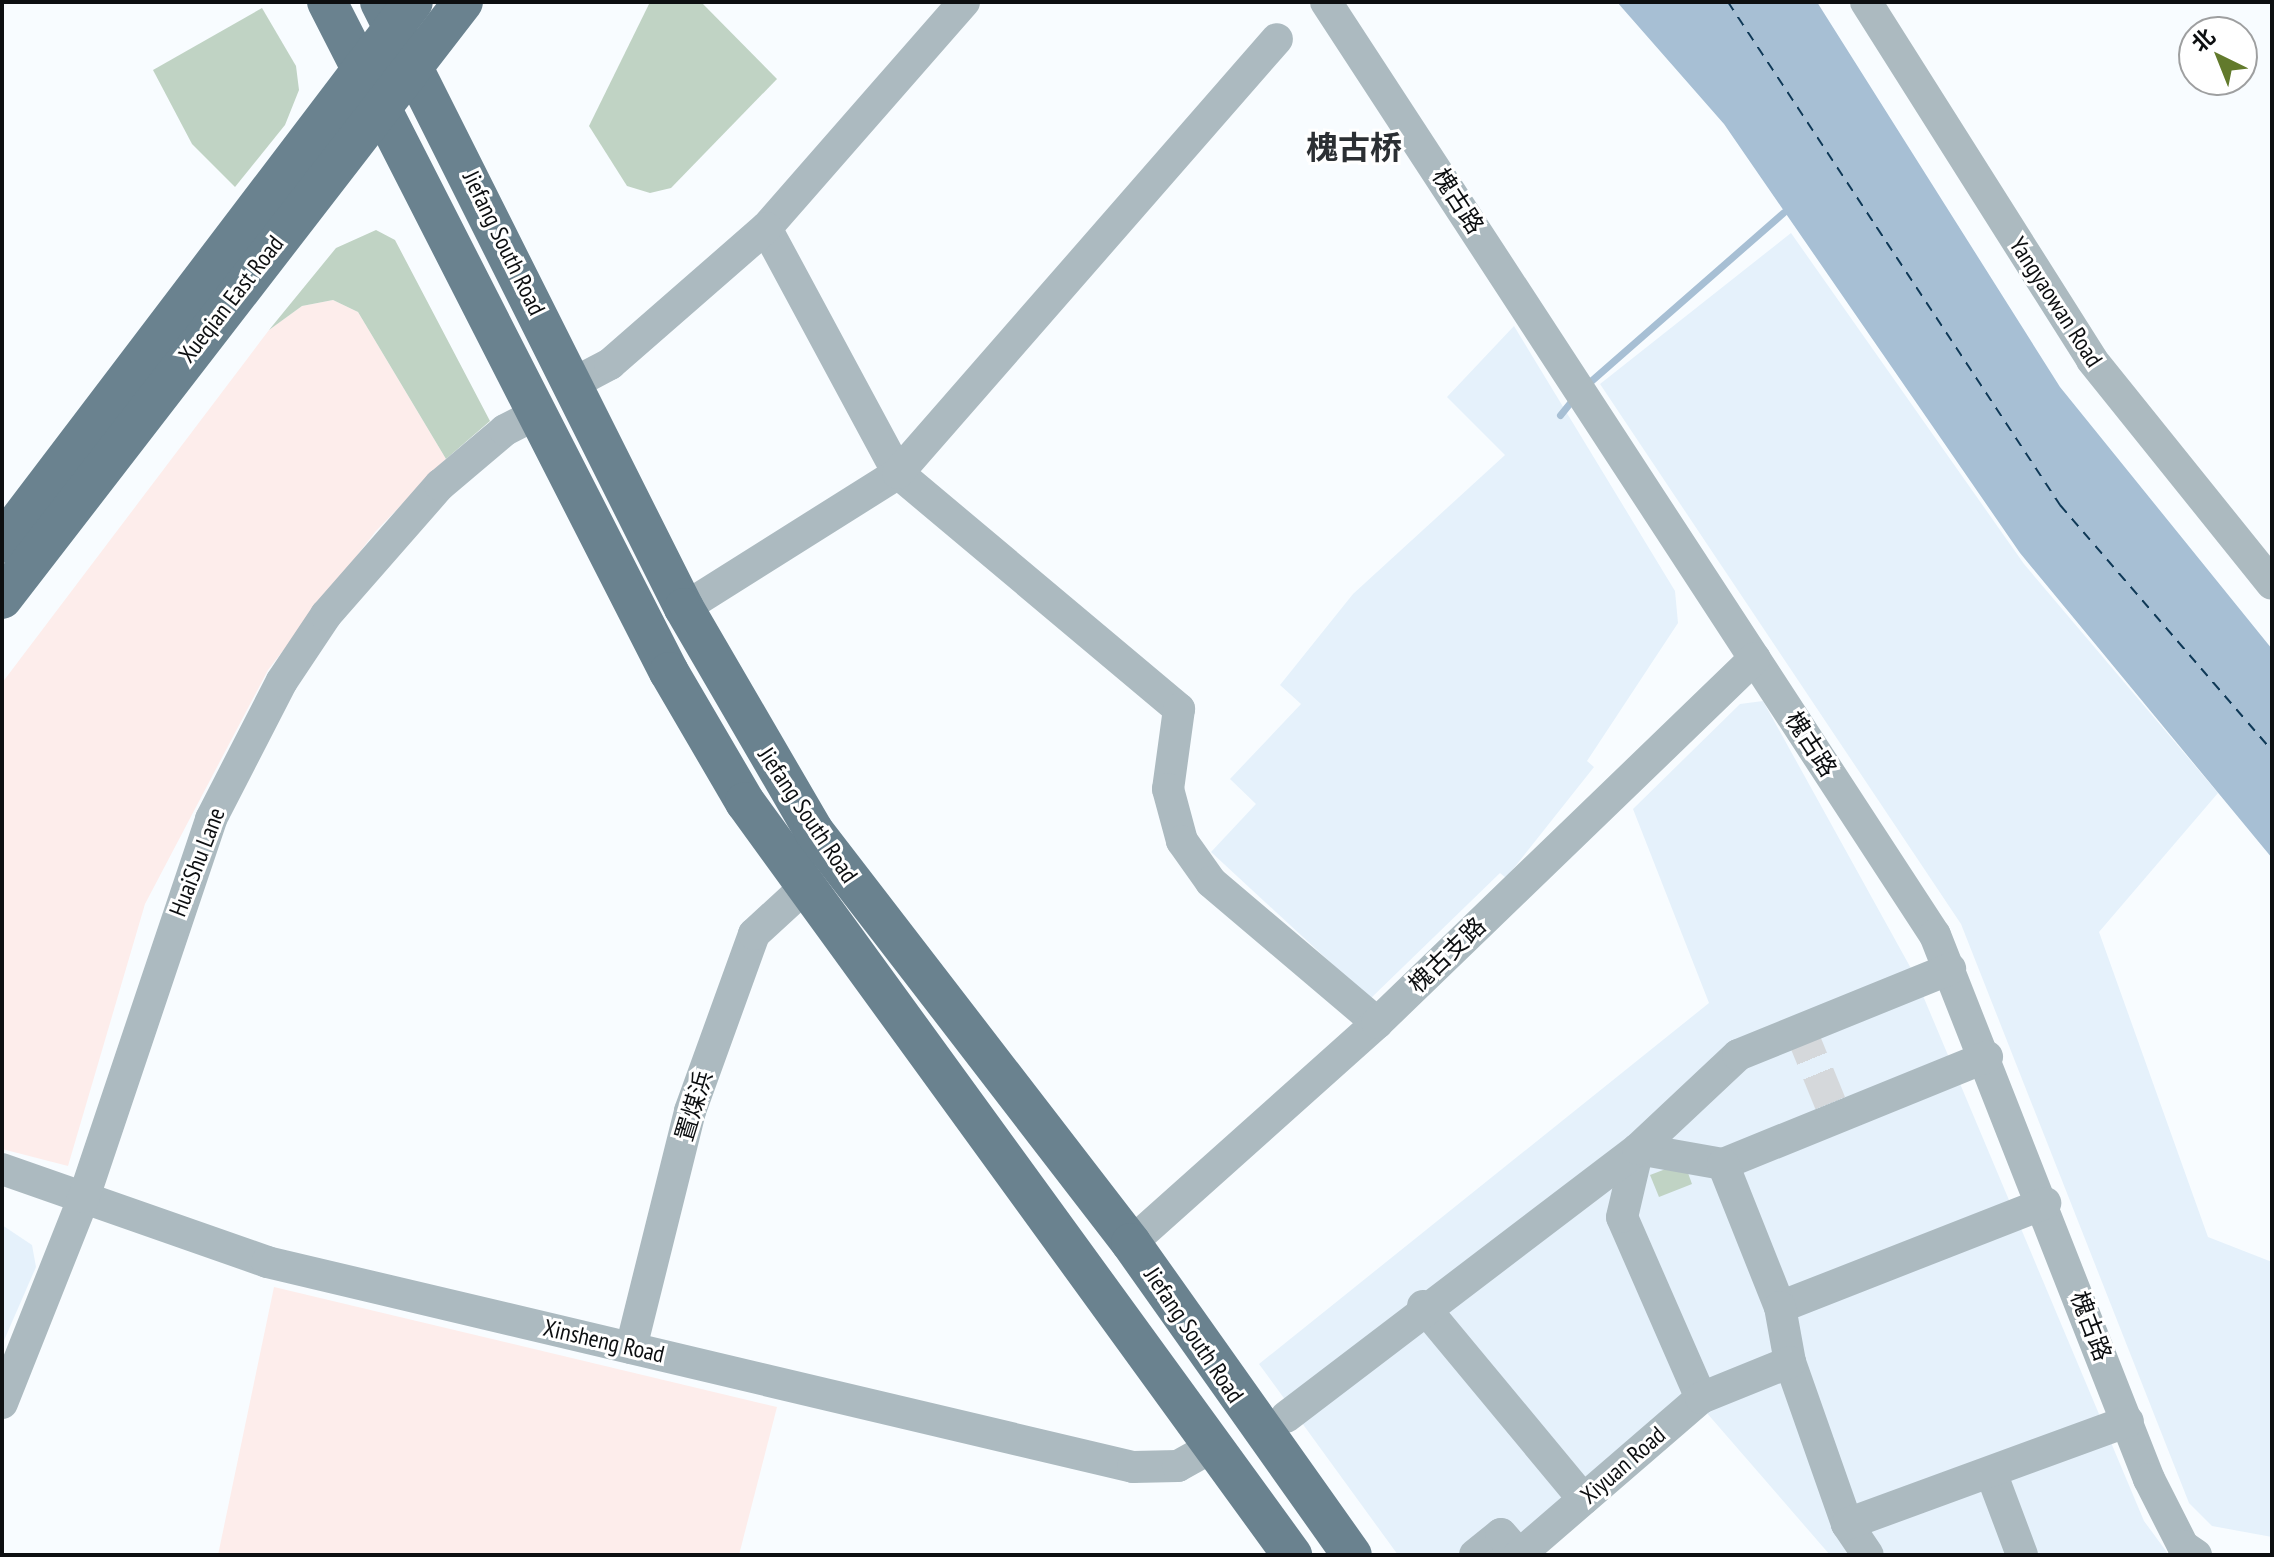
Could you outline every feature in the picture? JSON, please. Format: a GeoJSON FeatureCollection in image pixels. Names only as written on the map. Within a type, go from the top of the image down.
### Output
{"type":"FeatureCollection","features":[{"type":"Feature","properties":{"kind":"main road","name":"Jiefang South Road"},"geometry":{"type":"LineString","coordinates":[[327,2],[669,672],[804,888],[1292,1555]]}},
{"type":"Feature","properties":{"kind":"main road","name":"Xueqian East Road"},"geometry":{"type":"LineString","coordinates":[[2,599],[463,2]]}},
{"type":"Feature","properties":{"kind":"main road","name":"Jiefang South Road"},"geometry":{"type":"LineString","coordinates":[[396,11],[414,68],[684,608],[813,830],[1131,1243],[1352,1555]]}},
{"type":"Feature","properties":{"kind":"main road","name":"Xueqian East Road"},"geometry":{"type":"LineString","coordinates":[[7,525],[363,72],[396,11]]}},
{"type":"Feature","properties":{"kind":"street"},"geometry":{"type":"LineString","coordinates":[[574,383],[610,364],[766,228],[964,2]]}},
{"type":"Feature","properties":{"kind":"street","name":"槐古路"},"geometry":{"type":"LineString","coordinates":[[1326,2],[1935,935],[2045,1203],[2180,1552]]}},
{"type":"Feature","properties":{"kind":"street","name":"Yangyaowan Road"},"geometry":{"type":"LineString","coordinates":[[1866,2],[2092,360],[2272,584]]}},
{"type":"Feature","properties":{"kind":"street"},"geometry":{"type":"LineString","coordinates":[[684,608],[898,473],[1277,39]]}},
{"type":"Feature","properties":{"kind":"street"},"geometry":{"type":"LineString","coordinates":[[766,228],[898,473],[1179,709],[1168,789],[1182,841],[1211,882],[1377,1023]]}},
{"type":"Feature","properties":{"kind":"street","name":"HuaiShu Lane"},"geometry":{"type":"LineString","coordinates":[[2,1403],[84,1197],[211,819],[282,681],[326,615],[440,485],[505,430],[538,413]]}},
{"type":"Feature","properties":{"kind":"street","name":"槐古支路"},"geometry":{"type":"LineString","coordinates":[[1131,1243],[1377,1023],[1755,658]]}},
{"type":"Feature","properties":{"kind":"street","name":"置煤浜"},"geometry":{"type":"LineString","coordinates":[[631,1348],[690,1111],[754,934],[804,888]]}},
{"type":"Feature","properties":{"kind":"street"},"geometry":{"type":"LineString","coordinates":[[1286,1417],[1423,1306],[1638,1149],[1738,1055],[1950,969]]}},
{"type":"Feature","properties":{"kind":"street"},"geometry":{"type":"LineString","coordinates":[[1638,1149],[1723,1164],[1987,1057]]}},
{"type":"Feature","properties":{"kind":"street"},"geometry":{"type":"LineString","coordinates":[[1638,1149],[1622,1217],[1701,1398]]}},
{"type":"Feature","properties":{"kind":"street"},"geometry":{"type":"LineString","coordinates":[[1723,1164],[1780,1307],[1790,1362],[1847,1524],[1868,1555]]}},
{"type":"Feature","properties":{"kind":"street","name":"Xinsheng Road"},"geometry":{"type":"LineString","coordinates":[[2,1169],[267,1262],[1133,1467],[1178,1466],[1211,1448]]}},
{"type":"Feature","properties":{"kind":"street"},"geometry":{"type":"LineString","coordinates":[[1780,1307],[2045,1203]]}},
{"type":"Feature","properties":{"kind":"street"},"geometry":{"type":"LineString","coordinates":[[1423,1306],[1583,1499]]}},
{"type":"Feature","properties":{"kind":"street","name":"Xiyuan Road"},"geometry":{"type":"LineString","coordinates":[[1475,1555],[1501,1534],[1519,1555],[1701,1398],[1790,1362]]}},
{"type":"Feature","properties":{"kind":"street"},"geometry":{"type":"LineString","coordinates":[[1847,1524],[1992,1475],[2128,1421]]}},
{"type":"Feature","properties":{"kind":"street"},"geometry":{"type":"LineString","coordinates":[[1992,1475],[2022,1555]]}},
{"type":"Feature","properties":{"kind":"shaded area"},"geometry":{"type":"Polygon","coordinates":[[[1791,233],[2024,564],[2218,793],[2099,932],[2208,1237],[2272,1262],[2272,1537],[2212,1526],[2189,1503],[1961,924],[1600,384],[1791,233]]]}},
{"type":"Feature","properties":{"kind":"shaded area"},"geometry":{"type":"Polygon","coordinates":[[[333,300],[358,312],[446,459],[376,531],[268,670],[145,904],[68,1166],[2,1149],[2,683],[269,330],[302,306],[333,300]]]}},
{"type":"Feature","properties":{"kind":"shaded area"},"geometry":{"type":"Polygon","coordinates":[[[1514,326],[1675,591],[1678,623],[1587,761],[1594,767],[1506,878],[1500,873],[1370,999],[1211,852],[1256,804],[1230,779],[1301,704],[1280,685],[1353,594],[1505,455],[1447,397],[1514,326]]]}},
{"type":"Feature","properties":{"kind":"shaded area"},"geometry":{"type":"Polygon","coordinates":[[[1763,701],[1913,972],[2144,1521],[2169,1555],[1830,1555],[1706,1412],[1541,1555],[1398,1555],[1259,1364],[1709,1003],[1633,809],[1740,704],[1763,701]]]}},
{"type":"Feature","properties":{"kind":"shaded area"},"geometry":{"type":"Polygon","coordinates":[[[2,1225],[32,1245],[36,1267],[2,1345],[2,1225]]]}},
{"type":"Feature","properties":{"kind":"shaded area"},"geometry":{"type":"Polygon","coordinates":[[[274,1287],[777,1407],[739,1555],[218,1555],[274,1287]]]}},
{"type":"Feature","properties":{"kind":"green space"},"geometry":{"type":"Polygon","coordinates":[[[650,2],[701,2],[777,79],[671,188],[650,193],[627,186],[589,126],[650,2]]]}},
{"type":"Feature","properties":{"kind":"green space"},"geometry":{"type":"Polygon","coordinates":[[[262,8],[296,66],[299,90],[285,125],[235,187],[192,144],[153,70],[262,8]]]}},
{"type":"Feature","properties":{"kind":"green space"},"geometry":{"type":"Polygon","coordinates":[[[376,230],[395,240],[490,421],[446,459],[358,312],[333,300],[302,306],[269,330],[336,248],[376,230]]]}},
{"type":"Feature","properties":{"kind":"green space"},"geometry":{"type":"Polygon","coordinates":[[[1684,1162],[1692,1184],[1659,1197],[1650,1175],[1684,1162]]]}},
{"type":"Feature","properties":{"kind":"water"},"geometry":{"type":"Polygon","coordinates":[[[1617,2],[1817,2],[2060,387],[2272,649],[2272,858],[2020,553],[1724,124],[1617,2]]]}},
{"type":"Feature","properties":{"kind":"waterway"},"geometry":{"type":"LineString","coordinates":[[1585,386],[1784,212]]}},
{"type":"Feature","properties":{"kind":"waterway"},"geometry":{"type":"LineString","coordinates":[[1560,415],[1574,398]]}},
{"type":"Feature","properties":{"kind":"ferry route"},"geometry":{"type":"LineString","coordinates":[[1728,2],[2060,505],[2272,751]]}},
{"type":"Feature","properties":{"kind":"tunnel"},"geometry":{"type":"LineString","coordinates":[[1800,1029],[1836,1117]]}},
{"type":"Feature","properties":{"kind":"district","name":"槐古桥"},"geometry":{"type":"Point","coordinates":[1354,147]}}]}
